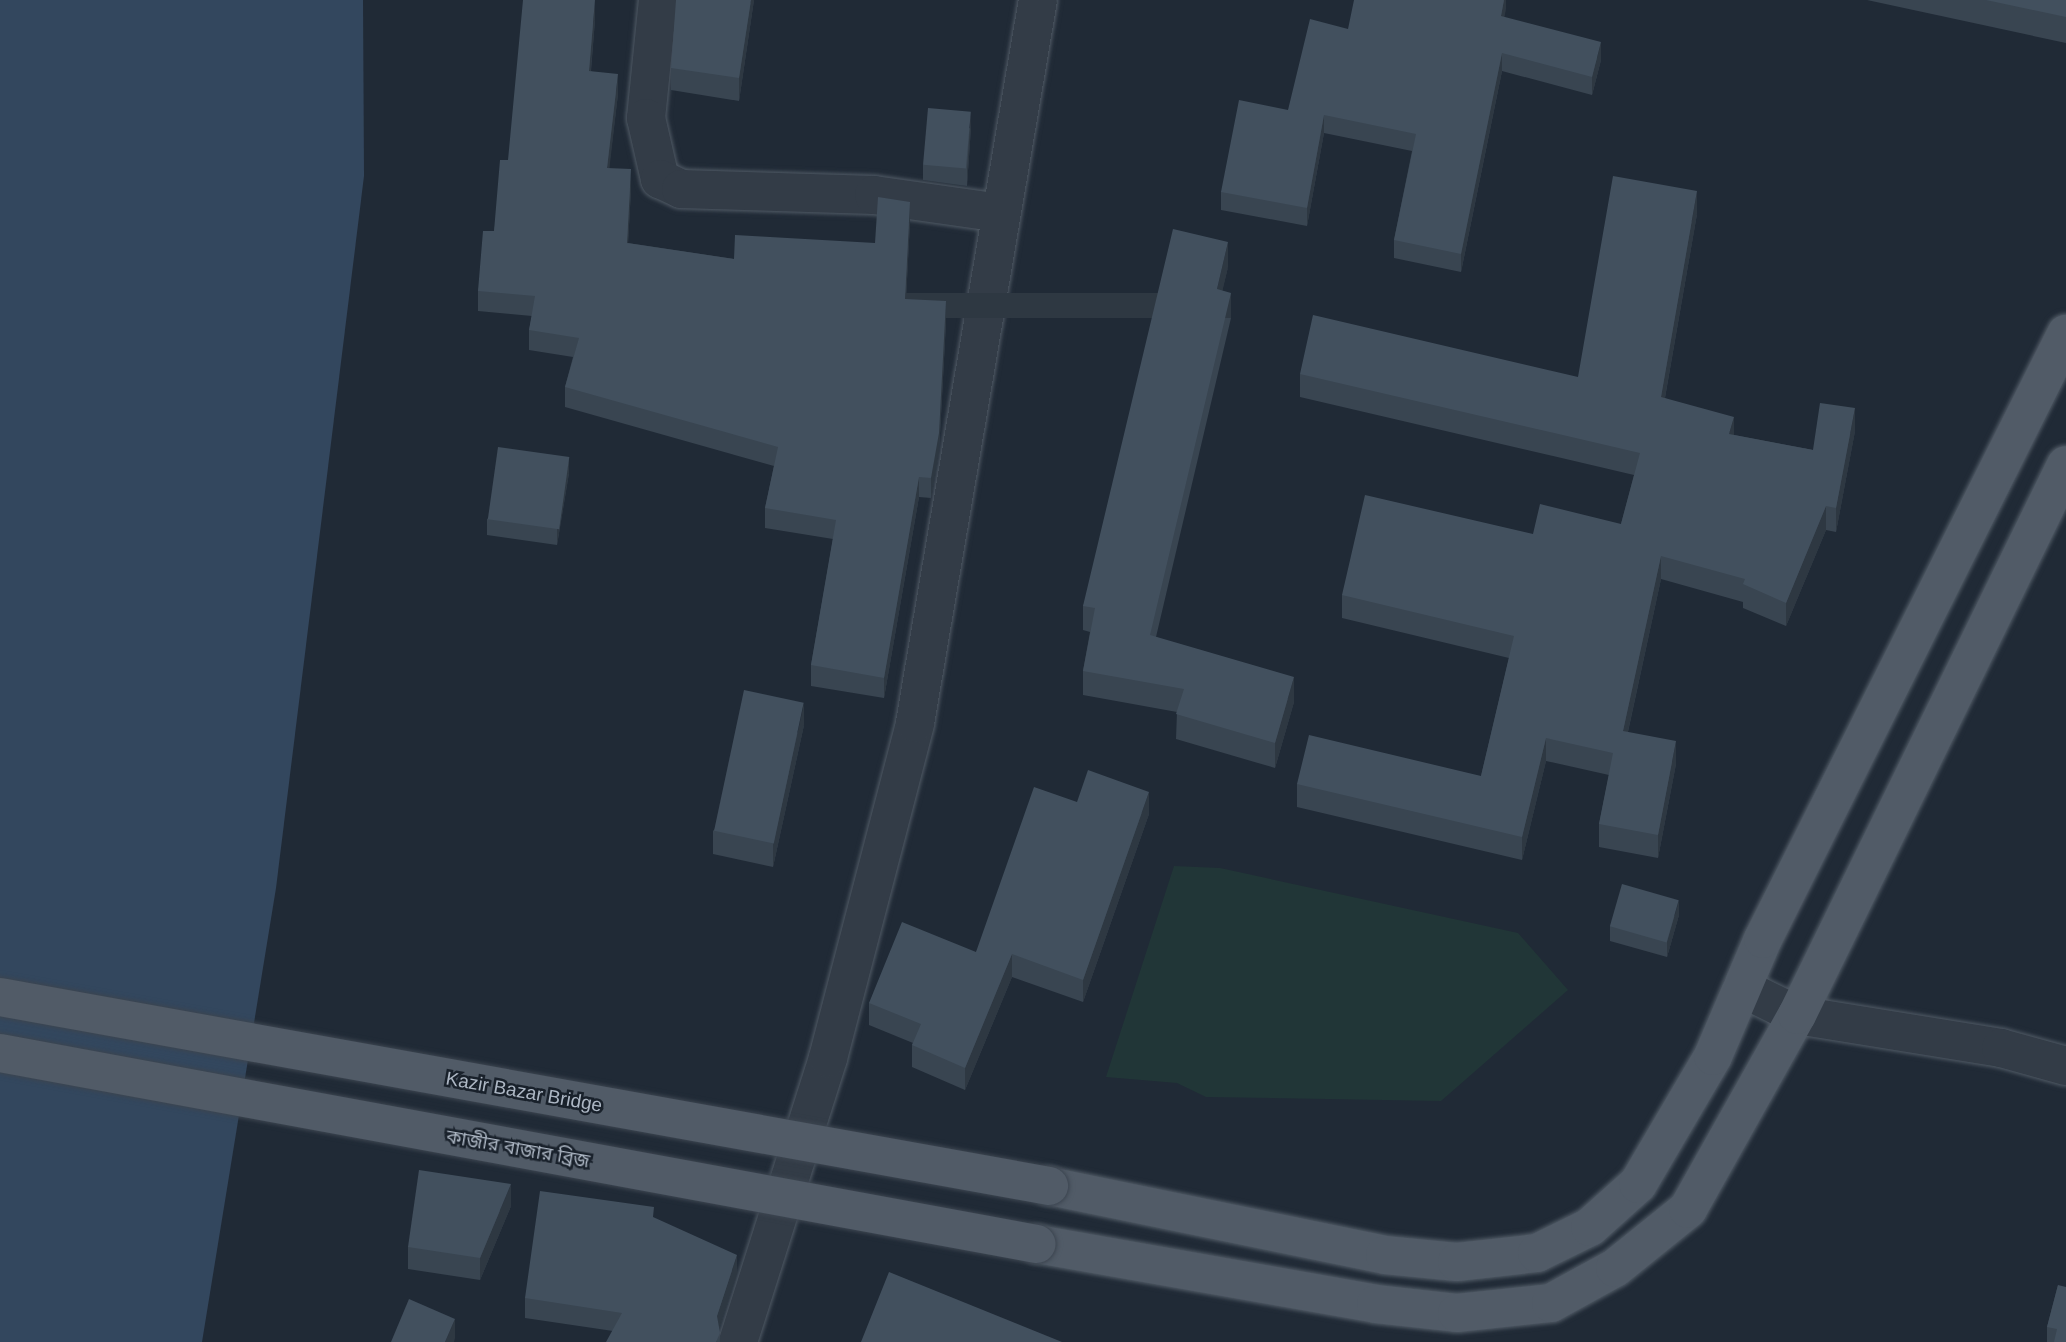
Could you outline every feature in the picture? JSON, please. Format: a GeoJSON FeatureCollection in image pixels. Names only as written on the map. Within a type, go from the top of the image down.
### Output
{"type":"FeatureCollection","features":[{"type":"Feature","properties":{"kind":"main road","name":"Kazir Bazar Bridge"},"geometry":{"type":"LineString","coordinates":[[0,998],[1049,1186],[1385,1255],[1457,1262],[1537,1254],[1590,1227],[1638,1184],[1713,1056],[1742,988],[2066,334]]}},
{"type":"Feature","properties":{"kind":"main road","name":"কাজীর বাজার ব্রিজ"},"geometry":{"type":"LineString","coordinates":[[0,1054],[1376,1304],[1457,1313],[1551,1303],[1615,1268],[1688,1209],[1797,1015],[2066,465]]}},
{"type":"Feature","properties":{"kind":"street"},"geometry":{"type":"LineString","coordinates":[[658,0],[646,118],[660,179],[681,189],[861,194],[1001,213]]}},
{"type":"Feature","properties":{"kind":"street"},"geometry":{"type":"LineString","coordinates":[[738,1342],[828,1058],[915,723],[1038,0]]}},
{"type":"Feature","properties":{"kind":"street"},"geometry":{"type":"LineString","coordinates":[[1742,988],[1797,1015],[2001,1048],[2066,1066]]}},
{"type":"Feature","properties":{"kind":"green space"},"geometry":{"type":"Polygon","coordinates":[[[1174,866],[1220,868],[1518,933],[1568,990],[1441,1101],[1206,1097],[1177,1083],[1106,1077],[1174,866]]]}},
{"type":"Feature","properties":{"kind":"water"},"geometry":{"type":"Polygon","coordinates":[[[0,0],[363,0],[364,176],[276,888],[202,1342],[0,1342],[0,0]]]}},
{"type":"Feature","properties":{"kind":"building"},"geometry":{"type":"Polygon","coordinates":[[[523,0],[595,0],[589,71],[618,74],[607,168],[631,169],[627,243],[734,259],[735,235],[875,243],[878,197],[910,202],[905,299],[946,301],[939,433],[931,478],[919,477],[884,678],[811,665],[836,520],[765,508],[778,447],[565,387],[579,338],[529,330],[535,296],[478,291],[483,231],[494,231],[500,160],[508,160],[523,0]]]}},
{"type":"Feature","properties":{"kind":"building"},"geometry":{"type":"Polygon","coordinates":[[[676,0],[751,0],[739,78],[671,68],[676,0]]]}},
{"type":"Feature","properties":{"kind":"building"},"geometry":{"type":"Polygon","coordinates":[[[1354,0],[1504,0],[1501,16],[1601,42],[1592,77],[1502,53],[1461,254],[1394,240],[1416,134],[1324,115],[1307,208],[1221,192],[1239,100],[1288,110],[1310,19],[1348,29],[1354,0]]]}},
{"type":"Feature","properties":{"kind":"building"},"geometry":{"type":"Polygon","coordinates":[[[1986,0],[2066,0],[2066,17],[1986,0]]]}},
{"type":"Feature","properties":{"kind":"building"},"geometry":{"type":"Polygon","coordinates":[[[928,108],[971,112],[966,169],[923,165],[928,108]]]}},
{"type":"Feature","properties":{"kind":"building"},"geometry":{"type":"Polygon","coordinates":[[[1613,176],[1697,191],[1661,397],[1734,417],[1729,434],[1813,450],[1820,403],[1855,408],[1836,508],[1826,506],[1786,603],[1743,584],[1745,579],[1661,556],[1623,731],[1676,741],[1658,835],[1599,824],[1613,753],[1546,738],[1522,837],[1297,784],[1309,735],[1481,776],[1514,636],[1342,595],[1365,495],[1533,534],[1540,504],[1621,524],[1640,453],[1300,374],[1313,315],[1578,377],[1613,176]]]}},
{"type":"Feature","properties":{"kind":"building"},"geometry":{"type":"Polygon","coordinates":[[[1173,229],[1228,242],[1217,289],[1231,293],[1150,635],[1294,677],[1275,743],[1176,714],[1184,689],[1083,671],[1095,608],[1083,606],[1173,229]]]}},
{"type":"Feature","properties":{"kind":"building"},"geometry":{"type":"Polygon","coordinates":[[[498,447],[569,457],[559,529],[488,519],[498,447]]]}},
{"type":"Feature","properties":{"kind":"building"},"geometry":{"type":"Polygon","coordinates":[[[744,690],[804,703],[774,844],[714,831],[744,690]]]}},
{"type":"Feature","properties":{"kind":"building"},"geometry":{"type":"Polygon","coordinates":[[[1088,770],[1149,792],[1083,980],[1012,954],[965,1068],[912,1045],[921,1024],[869,1003],[902,922],[976,952],[1034,787],[1077,802],[1088,770]]]}},
{"type":"Feature","properties":{"kind":"building"},"geometry":{"type":"Polygon","coordinates":[[[1622,884],[1679,900],[1667,943],[1610,926],[1622,884]]]}},
{"type":"Feature","properties":{"kind":"building"},"geometry":{"type":"Polygon","coordinates":[[[419,1170],[511,1184],[480,1258],[408,1247],[419,1170]]]}},
{"type":"Feature","properties":{"kind":"building"},"geometry":{"type":"Polygon","coordinates":[[[540,1191],[654,1207],[653,1217],[737,1255],[717,1316],[720,1333],[716,1342],[606,1342],[622,1313],[525,1298],[540,1191]]]}},
{"type":"Feature","properties":{"kind":"building"},"geometry":{"type":"Polygon","coordinates":[[[889,1272],[1062,1342],[861,1342],[889,1272]]]}},
{"type":"Feature","properties":{"kind":"building"},"geometry":{"type":"Polygon","coordinates":[[[2058,1285],[2066,1287],[2066,1342],[2054,1342],[2057,1329],[2047,1327],[2058,1285]]]}},
{"type":"Feature","properties":{"kind":"building"},"geometry":{"type":"Polygon","coordinates":[[[409,1299],[455,1319],[445,1342],[391,1342],[409,1299]]]}}]}
